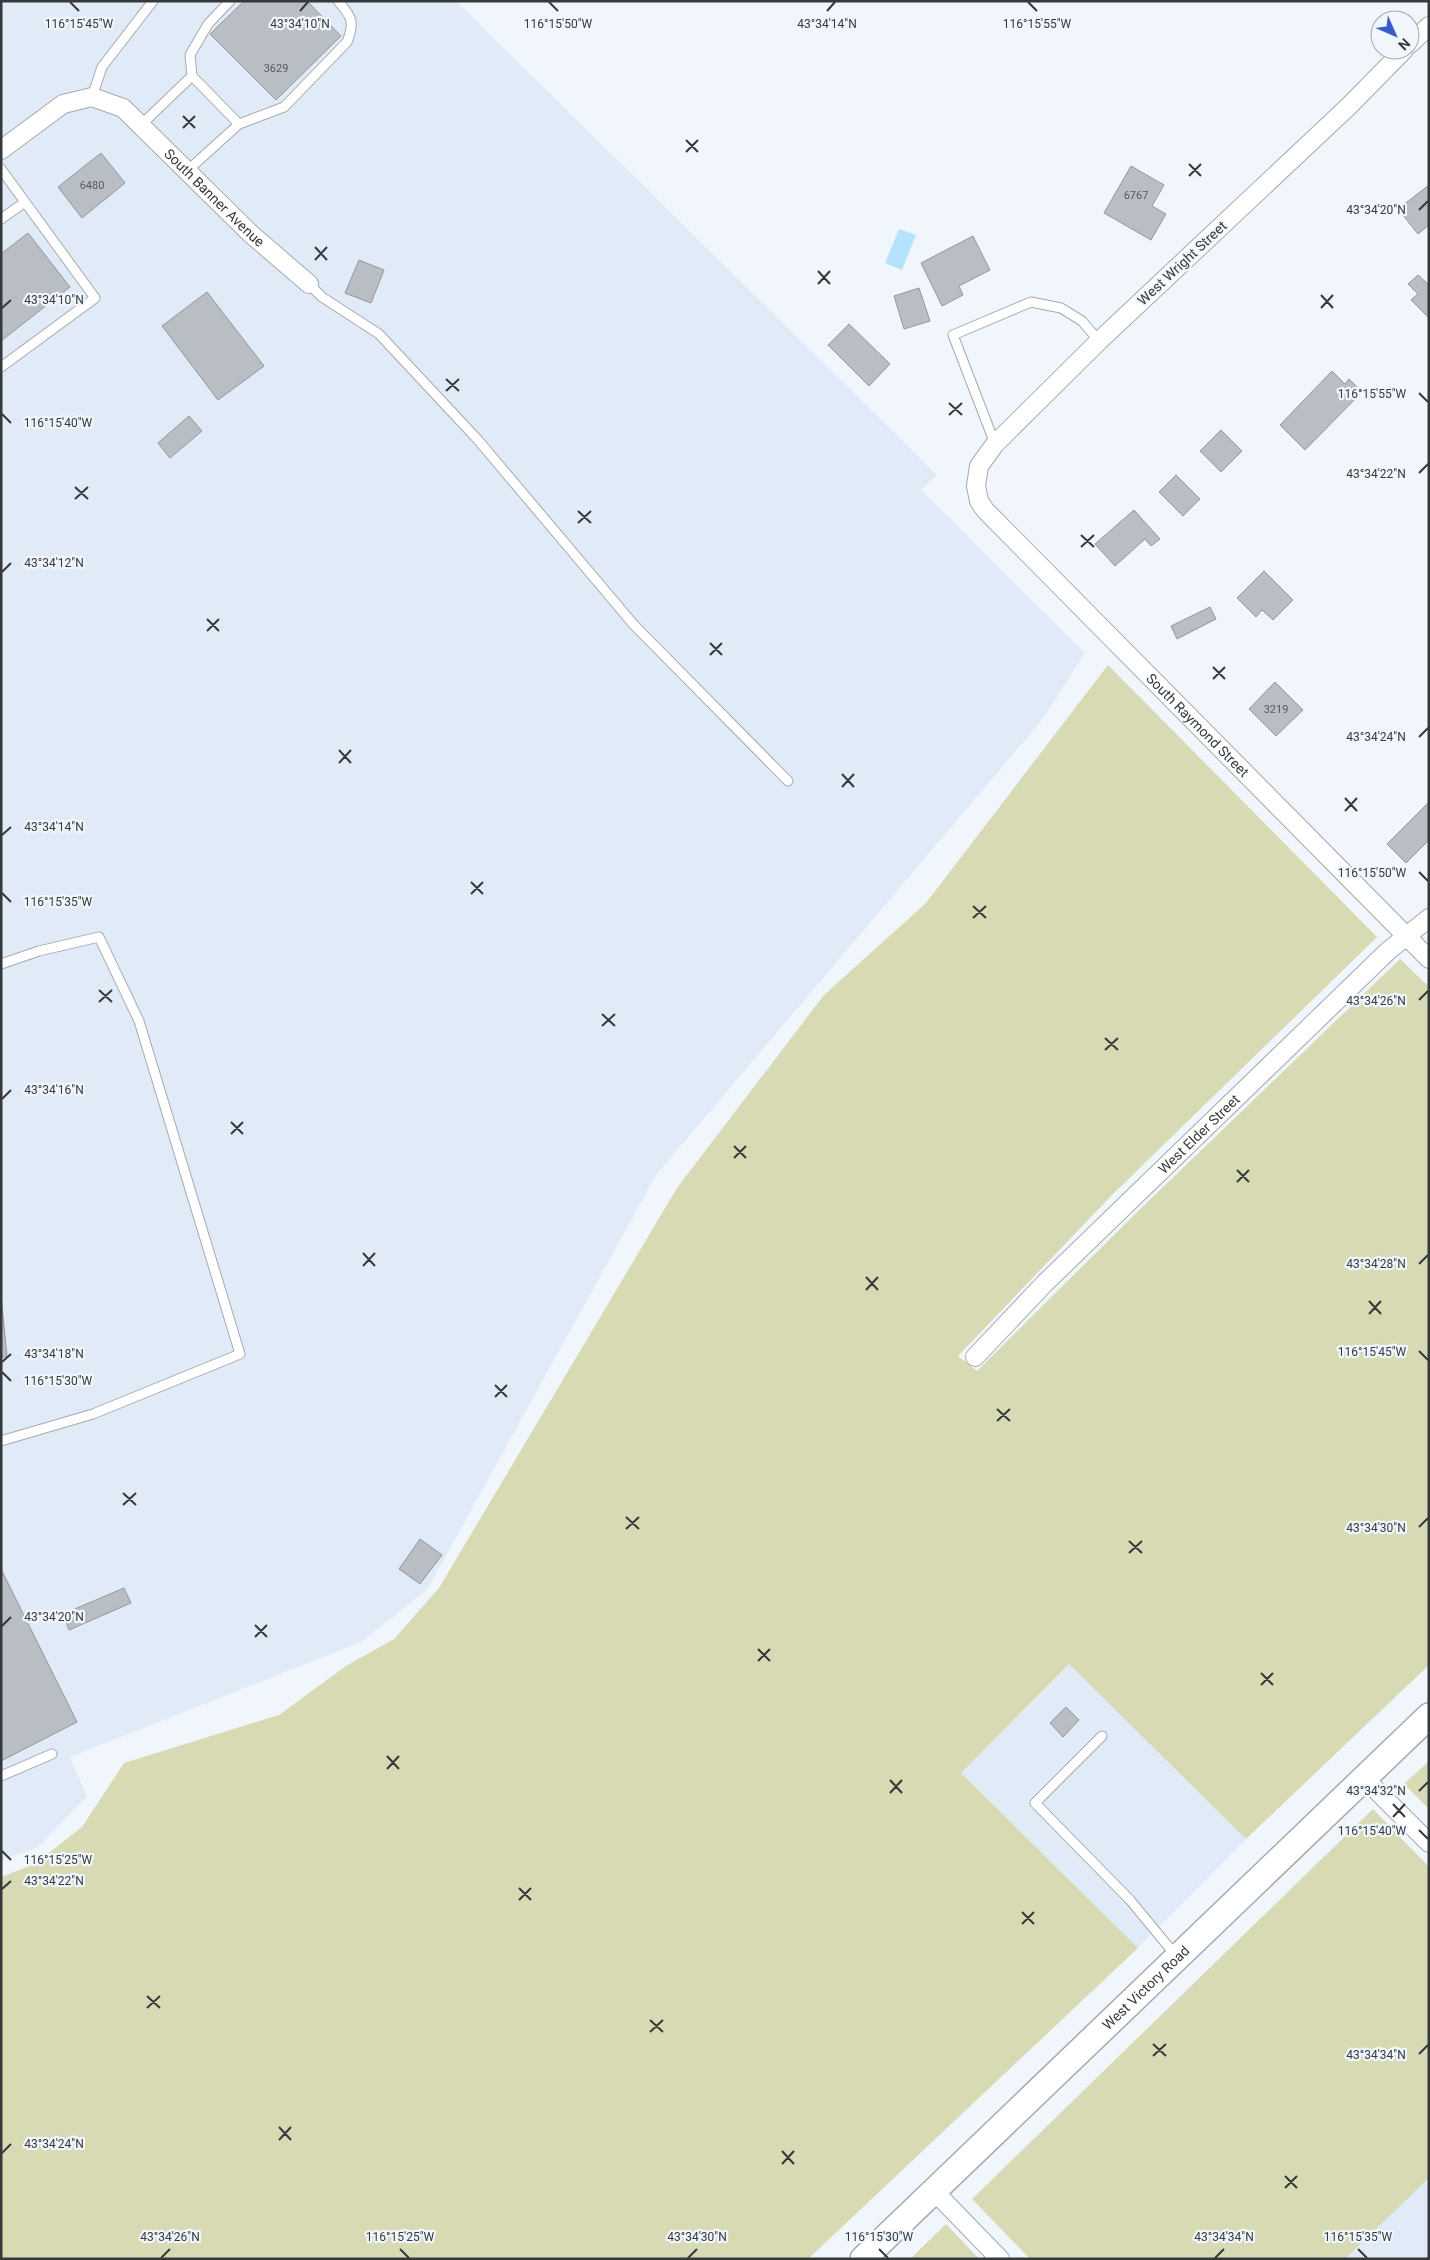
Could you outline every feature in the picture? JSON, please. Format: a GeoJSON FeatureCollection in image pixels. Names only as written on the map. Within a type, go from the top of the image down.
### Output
{"type":"FeatureCollection","features":[{"type":"Feature","properties":{"kind":"main road","name":"West Victory Road"},"geometry":{"type":"LineString","coordinates":[[863,2259],[1429,1716]]}},
{"type":"Feature","properties":{"kind":"street","name":"West Wright Street"},"geometry":{"type":"LineString","coordinates":[[976,486],[980,466],[995,444],[1099,341],[1349,106],[1394,60]]}},
{"type":"Feature","properties":{"kind":"street","name":"South Banner Avenue"},"geometry":{"type":"LineString","coordinates":[[92,97],[123,108],[251,234],[308,284]]}},
{"type":"Feature","properties":{"kind":"street"},"geometry":{"type":"LineString","coordinates":[[1,150],[63,104],[92,97]]}},
{"type":"Feature","properties":{"kind":"street","name":"South Raymond Street"},"geometry":{"type":"LineString","coordinates":[[976,486],[979,500],[985,510],[1429,959]]}},
{"type":"Feature","properties":{"kind":"street","name":"West Elder Street"},"geometry":{"type":"LineString","coordinates":[[974,1357],[1052,1276],[1381,958],[1429,918]]}},
{"type":"Feature","properties":{"kind":"street"},"geometry":{"type":"LineString","coordinates":[[1364,1778],[1429,1843]]}},
{"type":"Feature","properties":{"kind":"street"},"geometry":{"type":"LineString","coordinates":[[934,2191],[1000,2259]]}},
{"type":"Feature","properties":{"kind":"lane"},"geometry":{"type":"LineString","coordinates":[[92,97],[102,67],[153,1]]}},
{"type":"Feature","properties":{"kind":"lane"},"geometry":{"type":"LineString","coordinates":[[230,1],[208,24],[190,55],[192,76],[239,124]]}},
{"type":"Feature","properties":{"kind":"lane"},"geometry":{"type":"LineString","coordinates":[[187,171],[239,124],[284,107],[347,42],[353,28],[350,14],[338,1]]}},
{"type":"Feature","properties":{"kind":"lane"},"geometry":{"type":"LineString","coordinates":[[141,126],[192,76]]}},
{"type":"Feature","properties":{"kind":"lane"},"geometry":{"type":"LineString","coordinates":[[1,169],[95,298],[1,367]]}},
{"type":"Feature","properties":{"kind":"lane"},"geometry":{"type":"LineString","coordinates":[[1,219],[25,202]]}},
{"type":"Feature","properties":{"kind":"lane"},"geometry":{"type":"LineString","coordinates":[[308,284],[322,297],[379,334],[478,440],[634,625],[788,781]]}},
{"type":"Feature","properties":{"kind":"lane"},"geometry":{"type":"LineString","coordinates":[[995,444],[953,335],[1032,302],[1061,308],[1082,321],[1099,341]]}},
{"type":"Feature","properties":{"kind":"lane"},"geometry":{"type":"LineString","coordinates":[[1,964],[39,950],[98,937],[140,1021],[240,1354],[93,1414],[1,1441]]}},
{"type":"Feature","properties":{"kind":"lane"},"geometry":{"type":"LineString","coordinates":[[1102,1736],[1035,1803],[1130,1900],[1177,1957]]}},
{"type":"Feature","properties":{"kind":"lane"},"geometry":{"type":"LineString","coordinates":[[1,1776],[52,1754]]}},
{"type":"Feature","properties":{"kind":"shaded area"},"geometry":{"type":"Polygon","coordinates":[[[1,1],[456,1],[937,475],[921,490],[1085,653],[1042,720],[656,1175],[427,1590],[361,1642],[70,1757],[87,1796],[37,1848],[1,1860],[1,1]]]}},
{"type":"Feature","properties":{"kind":"shaded area"},"geometry":{"type":"Polygon","coordinates":[[[1070,1664],[1246,1839],[1138,1948],[961,1773],[1070,1664]]]}},
{"type":"Feature","properties":{"kind":"shaded area"},"geometry":{"type":"Polygon","coordinates":[[[1429,2178],[1429,2259],[1345,2259],[1429,2178]]]}},
{"type":"Feature","properties":{"kind":"green space"},"geometry":{"type":"Polygon","coordinates":[[[1108,665],[1377,937],[1110,1197],[958,1356],[977,1371],[1131,1218],[1400,959],[1429,987],[1429,1665],[1246,1839],[1069,1664],[961,1773],[1138,1948],[808,2259],[1,2259],[1,1877],[35,1864],[82,1827],[124,1763],[279,1715],[346,1666],[394,1639],[439,1588],[677,1188],[824,995],[926,903],[1108,665]]]}},
{"type":"Feature","properties":{"kind":"green space"},"geometry":{"type":"Polygon","coordinates":[[[1429,1761],[1429,1809],[1404,1784],[1429,1761]]]}},
{"type":"Feature","properties":{"kind":"green space"},"geometry":{"type":"Polygon","coordinates":[[[1373,1809],[1429,1867],[1429,2178],[1345,2259],[1030,2259],[972,2199],[1373,1809]]]}},
{"type":"Feature","properties":{"kind":"green space"},"geometry":{"type":"Polygon","coordinates":[[[946,2224],[979,2259],[910,2259],[946,2224]]]}},
{"type":"Feature","properties":{"kind":"water"},"geometry":{"type":"Polygon","coordinates":[[[899,229],[916,235],[902,270],[885,263],[899,229]]]}},
{"type":"Feature","properties":{"kind":"building"},"geometry":{"type":"Polygon","coordinates":[[[244,1],[307,1],[341,36],[276,100],[210,34],[244,1]]]}},
{"type":"Feature","properties":{"kind":"building"},"geometry":{"type":"Polygon","coordinates":[[[101,153],[125,183],[82,218],[58,187],[101,153]]]}},
{"type":"Feature","properties":{"kind":"building"},"geometry":{"type":"Polygon","coordinates":[[[1131,166],[1164,185],[1152,206],[1166,214],[1151,240],[1104,213],[1131,166]]]}},
{"type":"Feature","properties":{"kind":"building"},"geometry":{"type":"Polygon","coordinates":[[[1429,185],[1429,225],[1418,234],[1398,209],[1429,185]]]}},
{"type":"Feature","properties":{"kind":"building"},"geometry":{"type":"Polygon","coordinates":[[[28,233],[70,287],[1,341],[1,254],[28,233]]]}},
{"type":"Feature","properties":{"kind":"building"},"geometry":{"type":"Polygon","coordinates":[[[973,236],[990,270],[959,286],[963,295],[942,306],[921,263],[973,236]]]}},
{"type":"Feature","properties":{"kind":"building"},"geometry":{"type":"Polygon","coordinates":[[[359,260],[384,270],[371,303],[345,293],[359,260]]]}},
{"type":"Feature","properties":{"kind":"building"},"geometry":{"type":"Polygon","coordinates":[[[1418,275],[1429,285],[1429,318],[1411,300],[1418,294],[1408,284],[1418,275]]]}},
{"type":"Feature","properties":{"kind":"building"},"geometry":{"type":"Polygon","coordinates":[[[919,288],[930,321],[904,329],[894,296],[919,288]]]}},
{"type":"Feature","properties":{"kind":"building"},"geometry":{"type":"Polygon","coordinates":[[[207,292],[264,366],[218,400],[162,326],[207,292]]]}},
{"type":"Feature","properties":{"kind":"building"},"geometry":{"type":"Polygon","coordinates":[[[849,324],[890,364],[869,386],[828,345],[849,324]]]}},
{"type":"Feature","properties":{"kind":"building"},"geometry":{"type":"Polygon","coordinates":[[[1332,371],[1345,384],[1349,379],[1362,392],[1305,450],[1280,425],[1332,371]]]}},
{"type":"Feature","properties":{"kind":"building"},"geometry":{"type":"Polygon","coordinates":[[[189,416],[202,431],[170,458],[158,443],[189,416]]]}},
{"type":"Feature","properties":{"kind":"building"},"geometry":{"type":"Polygon","coordinates":[[[1221,430],[1242,451],[1221,472],[1200,451],[1221,430]]]}},
{"type":"Feature","properties":{"kind":"building"},"geometry":{"type":"Polygon","coordinates":[[[1176,475],[1200,499],[1183,516],[1159,492],[1176,475]]]}},
{"type":"Feature","properties":{"kind":"building"},"geometry":{"type":"Polygon","coordinates":[[[1134,510],[1160,539],[1151,546],[1145,539],[1115,566],[1095,544],[1134,510]]]}},
{"type":"Feature","properties":{"kind":"building"},"geometry":{"type":"Polygon","coordinates":[[[1264,571],[1293,600],[1273,620],[1262,610],[1256,617],[1237,598],[1264,571]]]}},
{"type":"Feature","properties":{"kind":"building"},"geometry":{"type":"Polygon","coordinates":[[[1210,607],[1216,619],[1177,639],[1171,626],[1210,607]]]}},
{"type":"Feature","properties":{"kind":"building"},"geometry":{"type":"Polygon","coordinates":[[[1275,682],[1303,710],[1276,736],[1249,709],[1275,682]]]}},
{"type":"Feature","properties":{"kind":"building"},"geometry":{"type":"Polygon","coordinates":[[[1429,802],[1429,840],[1406,863],[1387,844],[1429,802]]]}},
{"type":"Feature","properties":{"kind":"building"},"geometry":{"type":"Polygon","coordinates":[[[1,1295],[7,1357],[1,1357],[1,1295]]]}},
{"type":"Feature","properties":{"kind":"building"},"geometry":{"type":"Polygon","coordinates":[[[420,1539],[442,1555],[420,1584],[399,1569],[420,1539]]]}},
{"type":"Feature","properties":{"kind":"building"},"geometry":{"type":"Polygon","coordinates":[[[1,1569],[77,1722],[1,1761],[1,1569]]]}},
{"type":"Feature","properties":{"kind":"building"},"geometry":{"type":"Polygon","coordinates":[[[124,1588],[131,1603],[69,1630],[63,1614],[124,1588]]]}},
{"type":"Feature","properties":{"kind":"building"},"geometry":{"type":"Polygon","coordinates":[[[1066,1707],[1079,1720],[1063,1737],[1050,1723],[1066,1707]]]}}]}
